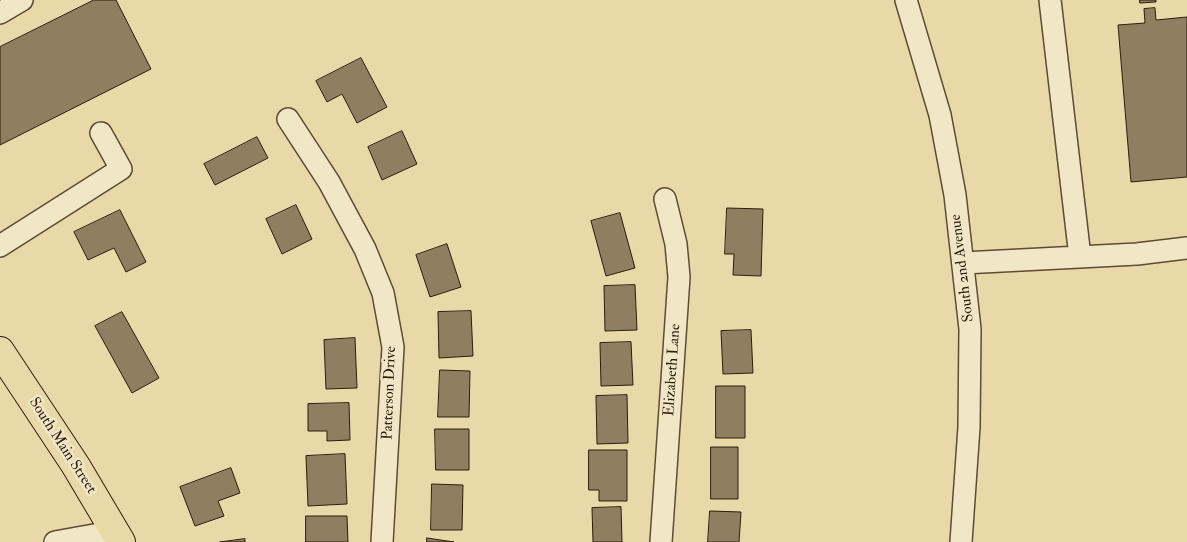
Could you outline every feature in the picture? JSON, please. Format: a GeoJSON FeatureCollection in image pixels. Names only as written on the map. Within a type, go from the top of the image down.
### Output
{"type":"FeatureCollection","features":[{"type":"Feature","properties":{"kind":"main road","name":"South Main Street"},"geometry":{"type":"LineString","coordinates":[[0,351],[119,537]]}},
{"type":"Feature","properties":{"kind":"street"},"geometry":{"type":"LineString","coordinates":[[0,14],[22,0]]}},
{"type":"Feature","properties":{"kind":"street","name":"South 2nd Avenue"},"geometry":{"type":"LineString","coordinates":[[906,0],[940,115],[954,195],[970,329],[971,384],[961,542]]}},
{"type":"Feature","properties":{"kind":"street"},"geometry":{"type":"LineString","coordinates":[[1050,0],[1080,257]]}},
{"type":"Feature","properties":{"kind":"street","name":"Patterson Drive"},"geometry":{"type":"LineString","coordinates":[[288,119],[329,182],[365,249],[383,293],[393,347],[382,542]]}},
{"type":"Feature","properties":{"kind":"street"},"geometry":{"type":"LineString","coordinates":[[0,246],[121,169],[101,133]]}},
{"type":"Feature","properties":{"kind":"street","name":"Elizabeth Lane"},"geometry":{"type":"LineString","coordinates":[[661,542],[679,277],[676,244],[665,199]]}},
{"type":"Feature","properties":{"kind":"street"},"geometry":{"type":"LineString","coordinates":[[963,263],[1080,257],[1187,248]]}},
{"type":"Feature","properties":{"kind":"street"},"geometry":{"type":"LineString","coordinates":[[55,542],[119,537]]}},
{"type":"Feature","properties":{"kind":"building"},"geometry":{"type":"Polygon","coordinates":[[[94,0],[116,0],[151,69],[0,145],[0,47],[94,0]]]}},
{"type":"Feature","properties":{"kind":"building"},"geometry":{"type":"Polygon","coordinates":[[[1140,0],[1156,0],[1156,2],[1140,3],[1140,0]]]}},
{"type":"Feature","properties":{"kind":"building"},"geometry":{"type":"Polygon","coordinates":[[[1155,8],[1156,20],[1187,17],[1187,177],[1131,182],[1118,25],[1145,23],[1144,9],[1155,8]]]}},
{"type":"Feature","properties":{"kind":"building"},"geometry":{"type":"Polygon","coordinates":[[[361,58],[387,107],[357,123],[342,94],[327,102],[316,81],[361,58]]]}},
{"type":"Feature","properties":{"kind":"building"},"geometry":{"type":"Polygon","coordinates":[[[402,131],[417,164],[382,180],[368,147],[402,131]]]}},
{"type":"Feature","properties":{"kind":"building"},"geometry":{"type":"Polygon","coordinates":[[[257,137],[268,158],[215,185],[204,164],[257,137]]]}},
{"type":"Feature","properties":{"kind":"building"},"geometry":{"type":"Polygon","coordinates":[[[296,205],[312,239],[282,254],[266,219],[296,205]]]}},
{"type":"Feature","properties":{"kind":"building"},"geometry":{"type":"Polygon","coordinates":[[[727,208],[763,209],[761,276],[733,275],[734,254],[725,254],[727,208]]]}},
{"type":"Feature","properties":{"kind":"building"},"geometry":{"type":"Polygon","coordinates":[[[120,210],[146,262],[126,272],[114,248],[88,260],[74,232],[120,210]]]}},
{"type":"Feature","properties":{"kind":"building"},"geometry":{"type":"Polygon","coordinates":[[[620,213],[635,268],[606,276],[591,221],[620,213]]]}},
{"type":"Feature","properties":{"kind":"building"},"geometry":{"type":"Polygon","coordinates":[[[447,244],[461,287],[430,297],[416,255],[447,244]]]}},
{"type":"Feature","properties":{"kind":"building"},"geometry":{"type":"Polygon","coordinates":[[[635,285],[637,330],[605,331],[604,286],[635,285]]]}},
{"type":"Feature","properties":{"kind":"building"},"geometry":{"type":"Polygon","coordinates":[[[471,311],[473,356],[439,358],[438,312],[471,311]]]}},
{"type":"Feature","properties":{"kind":"building"},"geometry":{"type":"Polygon","coordinates":[[[122,312],[159,378],[132,393],[95,326],[122,312]]]}},
{"type":"Feature","properties":{"kind":"building"},"geometry":{"type":"Polygon","coordinates":[[[751,330],[753,373],[723,374],[721,331],[751,330]]]}},
{"type":"Feature","properties":{"kind":"building"},"geometry":{"type":"Polygon","coordinates":[[[355,338],[357,388],[326,389],[324,340],[355,338]]]}},
{"type":"Feature","properties":{"kind":"building"},"geometry":{"type":"Polygon","coordinates":[[[631,342],[633,385],[601,386],[600,343],[631,342]]]}},
{"type":"Feature","properties":{"kind":"building"},"geometry":{"type":"Polygon","coordinates":[[[440,370],[470,371],[469,417],[438,417],[440,370]]]}},
{"type":"Feature","properties":{"kind":"building"},"geometry":{"type":"Polygon","coordinates":[[[716,386],[745,386],[745,438],[716,438],[716,386]]]}},
{"type":"Feature","properties":{"kind":"building"},"geometry":{"type":"Polygon","coordinates":[[[627,395],[628,443],[597,444],[596,396],[627,395]]]}},
{"type":"Feature","properties":{"kind":"building"},"geometry":{"type":"Polygon","coordinates":[[[349,403],[350,440],[327,441],[327,431],[308,431],[308,404],[349,403]]]}},
{"type":"Feature","properties":{"kind":"building"},"geometry":{"type":"Polygon","coordinates":[[[435,429],[469,429],[469,470],[436,470],[435,429]]]}},
{"type":"Feature","properties":{"kind":"building"},"geometry":{"type":"Polygon","coordinates":[[[711,447],[738,447],[738,499],[711,499],[711,447]]]}},
{"type":"Feature","properties":{"kind":"building"},"geometry":{"type":"Polygon","coordinates":[[[589,450],[627,450],[627,501],[599,501],[599,490],[589,490],[589,450]]]}},
{"type":"Feature","properties":{"kind":"building"},"geometry":{"type":"Polygon","coordinates":[[[345,454],[347,504],[308,506],[306,456],[345,454]]]}},
{"type":"Feature","properties":{"kind":"building"},"geometry":{"type":"Polygon","coordinates":[[[231,468],[240,493],[218,501],[224,516],[195,526],[180,487],[231,468]]]}},
{"type":"Feature","properties":{"kind":"building"},"geometry":{"type":"Polygon","coordinates":[[[432,484],[463,485],[462,530],[431,530],[432,484]]]}},
{"type":"Feature","properties":{"kind":"building"},"geometry":{"type":"Polygon","coordinates":[[[621,507],[622,542],[593,542],[592,508],[621,507]]]}},
{"type":"Feature","properties":{"kind":"building"},"geometry":{"type":"Polygon","coordinates":[[[710,511],[741,512],[739,542],[708,542],[710,511]]]}},
{"type":"Feature","properties":{"kind":"building"},"geometry":{"type":"Polygon","coordinates":[[[306,516],[347,516],[348,542],[306,542],[306,516]]]}},
{"type":"Feature","properties":{"kind":"building"},"geometry":{"type":"Polygon","coordinates":[[[427,538],[454,542],[427,542],[427,538]]]}},
{"type":"Feature","properties":{"kind":"building"},"geometry":{"type":"Polygon","coordinates":[[[245,539],[245,542],[220,542],[245,539]]]}}]}
